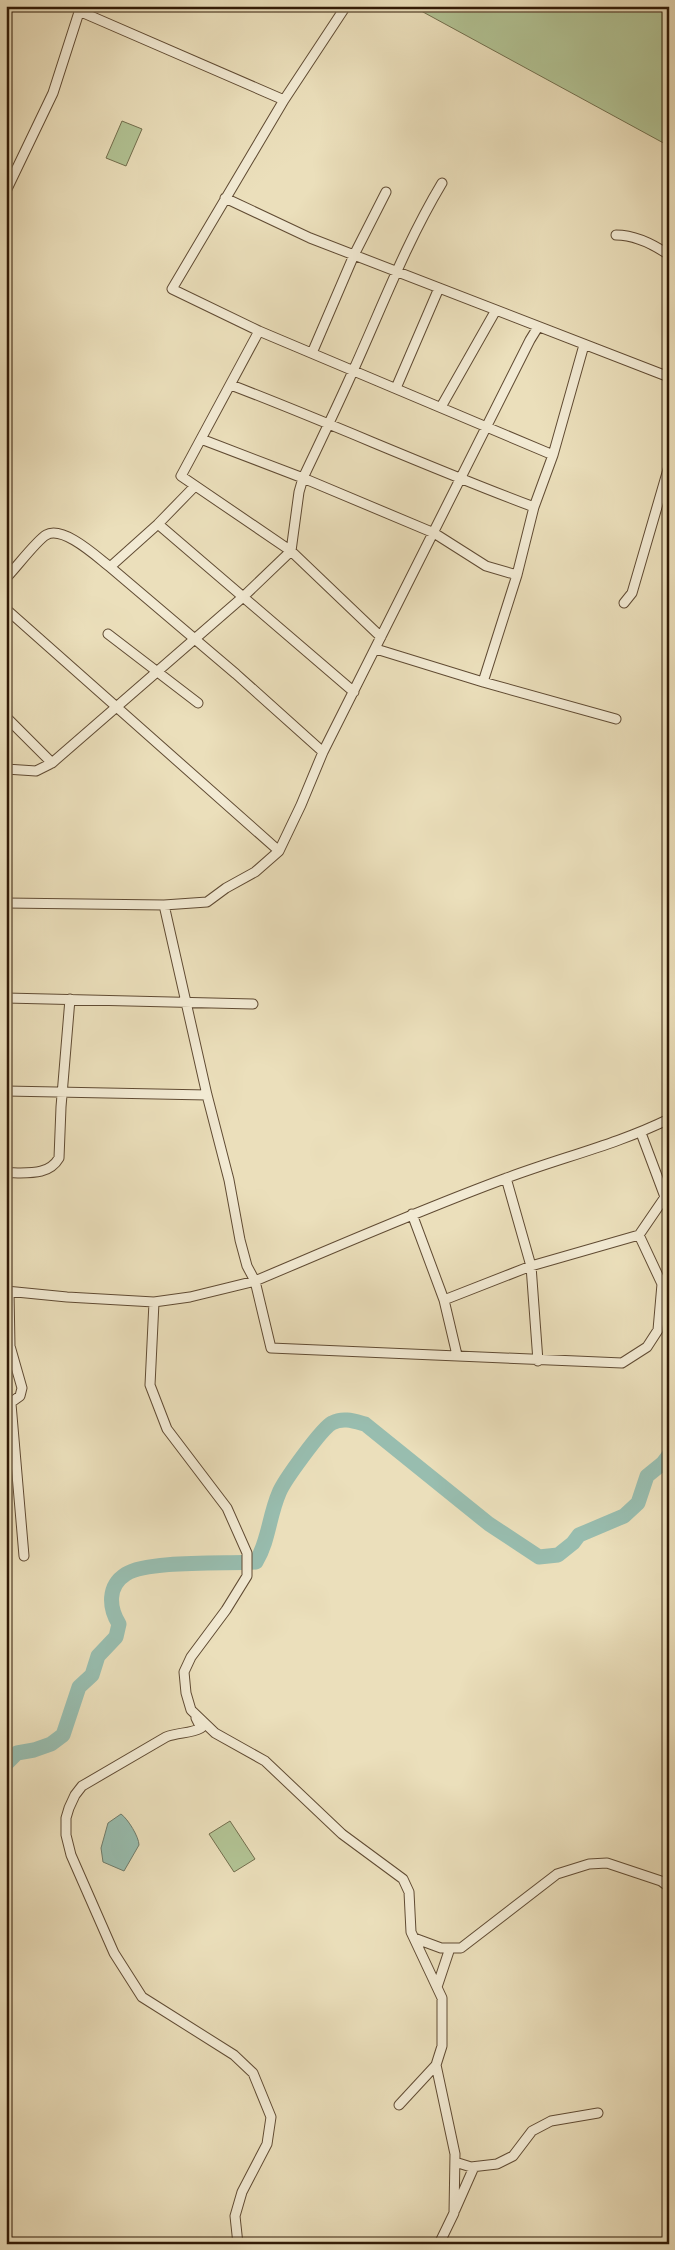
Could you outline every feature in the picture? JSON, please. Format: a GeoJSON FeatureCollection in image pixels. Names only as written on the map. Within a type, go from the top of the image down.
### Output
{"type":"FeatureCollection","features":[{"type":"Feature","properties":{"kind":"street"},"geometry":{"type":"LineString","coordinates":[[346,6],[284,100],[172,288],[259,331],[553,455]]}},
{"type":"Feature","properties":{"kind":"street"},"geometry":{"type":"LineString","coordinates":[[6,191],[53,93],[80,8],[284,100]]}},
{"type":"Feature","properties":{"kind":"street"},"geometry":{"type":"LineString","coordinates":[[6,770],[36,771],[52,764],[243,597],[291,551],[299,492],[303,478],[353,371],[395,271],[442,183]]}},
{"type":"Feature","properties":{"kind":"street"},"geometry":{"type":"LineString","coordinates":[[312,353],[354,255],[386,192]]}},
{"type":"Feature","properties":{"kind":"street"},"geometry":{"type":"LineString","coordinates":[[225,198],[310,238],[669,377]]}},
{"type":"Feature","properties":{"kind":"street"},"geometry":{"type":"LineString","coordinates":[[616,235],[631,235],[659,248],[669,255]]}},
{"type":"Feature","properties":{"kind":"street"},"geometry":{"type":"LineString","coordinates":[[396,388],[438,288]]}},
{"type":"Feature","properties":{"kind":"street"},"geometry":{"type":"LineString","coordinates":[[442,407],[496,310]]}},
{"type":"Feature","properties":{"kind":"street"},"geometry":{"type":"LineString","coordinates":[[6,903],[164,905],[207,902],[226,888],[255,872],[279,850],[301,805],[323,752],[434,533],[459,479],[488,427],[538,327]]}},
{"type":"Feature","properties":{"kind":"street"},"geometry":{"type":"LineString","coordinates":[[259,331],[181,475],[182,478],[291,551],[381,637]]}},
{"type":"Feature","properties":{"kind":"street"},"geometry":{"type":"LineString","coordinates":[[483,682],[517,575],[534,507],[553,455],[584,345]]}},
{"type":"Feature","properties":{"kind":"street"},"geometry":{"type":"LineString","coordinates":[[231,385],[329,423],[459,479],[534,507]]}},
{"type":"Feature","properties":{"kind":"street"},"geometry":{"type":"LineString","coordinates":[[201,439],[303,478],[434,533],[486,566],[517,575]]}},
{"type":"Feature","properties":{"kind":"street"},"geometry":{"type":"LineString","coordinates":[[624,604],[632,593],[669,466]]}},
{"type":"Feature","properties":{"kind":"street"},"geometry":{"type":"LineString","coordinates":[[110,567],[158,524],[195,486]]}},
{"type":"Feature","properties":{"kind":"street"},"geometry":{"type":"LineString","coordinates":[[158,524],[354,692]]}},
{"type":"Feature","properties":{"kind":"street"},"geometry":{"type":"LineString","coordinates":[[6,578],[40,540],[50,533],[59,534],[78,542],[277,709],[323,752]]}},
{"type":"Feature","properties":{"kind":"street"},"geometry":{"type":"LineString","coordinates":[[6,610],[279,850]]}},
{"type":"Feature","properties":{"kind":"street"},"geometry":{"type":"LineString","coordinates":[[108,634],[198,703]]}},
{"type":"Feature","properties":{"kind":"street"},"geometry":{"type":"LineString","coordinates":[[376,649],[483,682],[616,719]]}},
{"type":"Feature","properties":{"kind":"street"},"geometry":{"type":"LineString","coordinates":[[6,717],[52,764]]}},
{"type":"Feature","properties":{"kind":"street"},"geometry":{"type":"LineString","coordinates":[[164,905],[207,1095],[229,1180],[240,1240],[247,1266],[255,1281],[272,1348],[427,1356],[457,1355],[538,1361],[622,1363],[646,1347],[658,1330],[662,1284],[639,1235]]}},
{"type":"Feature","properties":{"kind":"street"},"geometry":{"type":"LineString","coordinates":[[6,998],[253,1004]]}},
{"type":"Feature","properties":{"kind":"street"},"geometry":{"type":"LineString","coordinates":[[6,1173],[42,1171],[55,1165],[59,1158],[62,1092],[70,999]]}},
{"type":"Feature","properties":{"kind":"street"},"geometry":{"type":"LineString","coordinates":[[6,1092],[207,1095]]}},
{"type":"Feature","properties":{"kind":"street"},"geometry":{"type":"LineString","coordinates":[[24,1556],[9,1405],[20,1396],[22,1388],[10,1346],[8,1291],[66,1297],[154,1302],[190,1297],[255,1281],[412,1214],[506,1178],[641,1133],[669,1119]]}},
{"type":"Feature","properties":{"kind":"street"},"geometry":{"type":"LineString","coordinates":[[444,1300],[531,1266],[639,1235],[665,1197],[641,1133]]}},
{"type":"Feature","properties":{"kind":"street"},"geometry":{"type":"LineString","coordinates":[[506,1178],[531,1266],[538,1361]]}},
{"type":"Feature","properties":{"kind":"street"},"geometry":{"type":"LineString","coordinates":[[412,1214],[444,1300],[457,1355]]}},
{"type":"Feature","properties":{"kind":"street"},"geometry":{"type":"LineString","coordinates":[[154,1302],[150,1385],[167,1429],[227,1508],[247,1552],[247,1576],[226,1610],[191,1657],[184,1672],[186,1693],[191,1710],[201,1728],[190,1732],[178,1732],[166,1737],[82,1786],[69,1808],[66,1818],[66,1835],[71,1855],[114,1954],[142,1997],[234,2055],[253,2073],[264,2095],[271,2117],[267,2144],[242,2192],[235,2216],[238,2244]]}},
{"type":"Feature","properties":{"kind":"street"},"geometry":{"type":"LineString","coordinates":[[191,1710],[215,1732],[265,1761],[342,1834],[402,1879],[409,1892],[411,1932],[442,1998],[442,2046],[436,2065],[399,2105]]}},
{"type":"Feature","properties":{"kind":"street"},"geometry":{"type":"LineString","coordinates":[[414,1938],[441,1948],[461,1948],[558,1874],[589,1864],[606,1863],[661,1881],[669,1887]]}},
{"type":"Feature","properties":{"kind":"street"},"geometry":{"type":"LineString","coordinates":[[437,1987],[450,1948]]}},
{"type":"Feature","properties":{"kind":"street"},"geometry":{"type":"LineString","coordinates":[[436,2065],[452,2135],[455,2162],[454,2213]]}},
{"type":"Feature","properties":{"kind":"street"},"geometry":{"type":"LineString","coordinates":[[455,2162],[474,2167],[497,2164],[513,2156],[532,2131],[551,2121],[598,2113]]}},
{"type":"Feature","properties":{"kind":"street"},"geometry":{"type":"LineString","coordinates":[[439,2244],[474,2167]]}},
{"type":"Feature","properties":{"kind":"shaded area"},"geometry":{"type":"Polygon","coordinates":[[[412,6],[669,6],[669,146],[412,6]]]}},
{"type":"Feature","properties":{"kind":"shaded area"},"geometry":{"type":"Polygon","coordinates":[[[122,121],[142,129],[126,166],[106,158],[122,121]]]}},
{"type":"Feature","properties":{"kind":"shaded area"},"geometry":{"type":"Polygon","coordinates":[[[121,1814],[133,1828],[139,1845],[124,1871],[103,1862],[101,1848],[108,1823],[121,1814]]]}},
{"type":"Feature","properties":{"kind":"shaded area"},"geometry":{"type":"Polygon","coordinates":[[[230,1821],[255,1859],[234,1872],[209,1834],[230,1821]]]}},
{"type":"Feature","properties":{"kind":"waterway"},"geometry":{"type":"LineString","coordinates":[[6,1764],[17,1753],[51,1744],[63,1735],[79,1687],[92,1675],[98,1656],[116,1637],[119,1624],[113,1611],[112,1598],[115,1585],[120,1579],[126,1574],[152,1566],[256,1562],[264,1545],[282,1487],[312,1444],[327,1427],[336,1421],[344,1420],[365,1424],[489,1524],[539,1557],[558,1555],[573,1543],[579,1535],[624,1516],[638,1503],[647,1476],[663,1463],[669,1455]]}}]}
